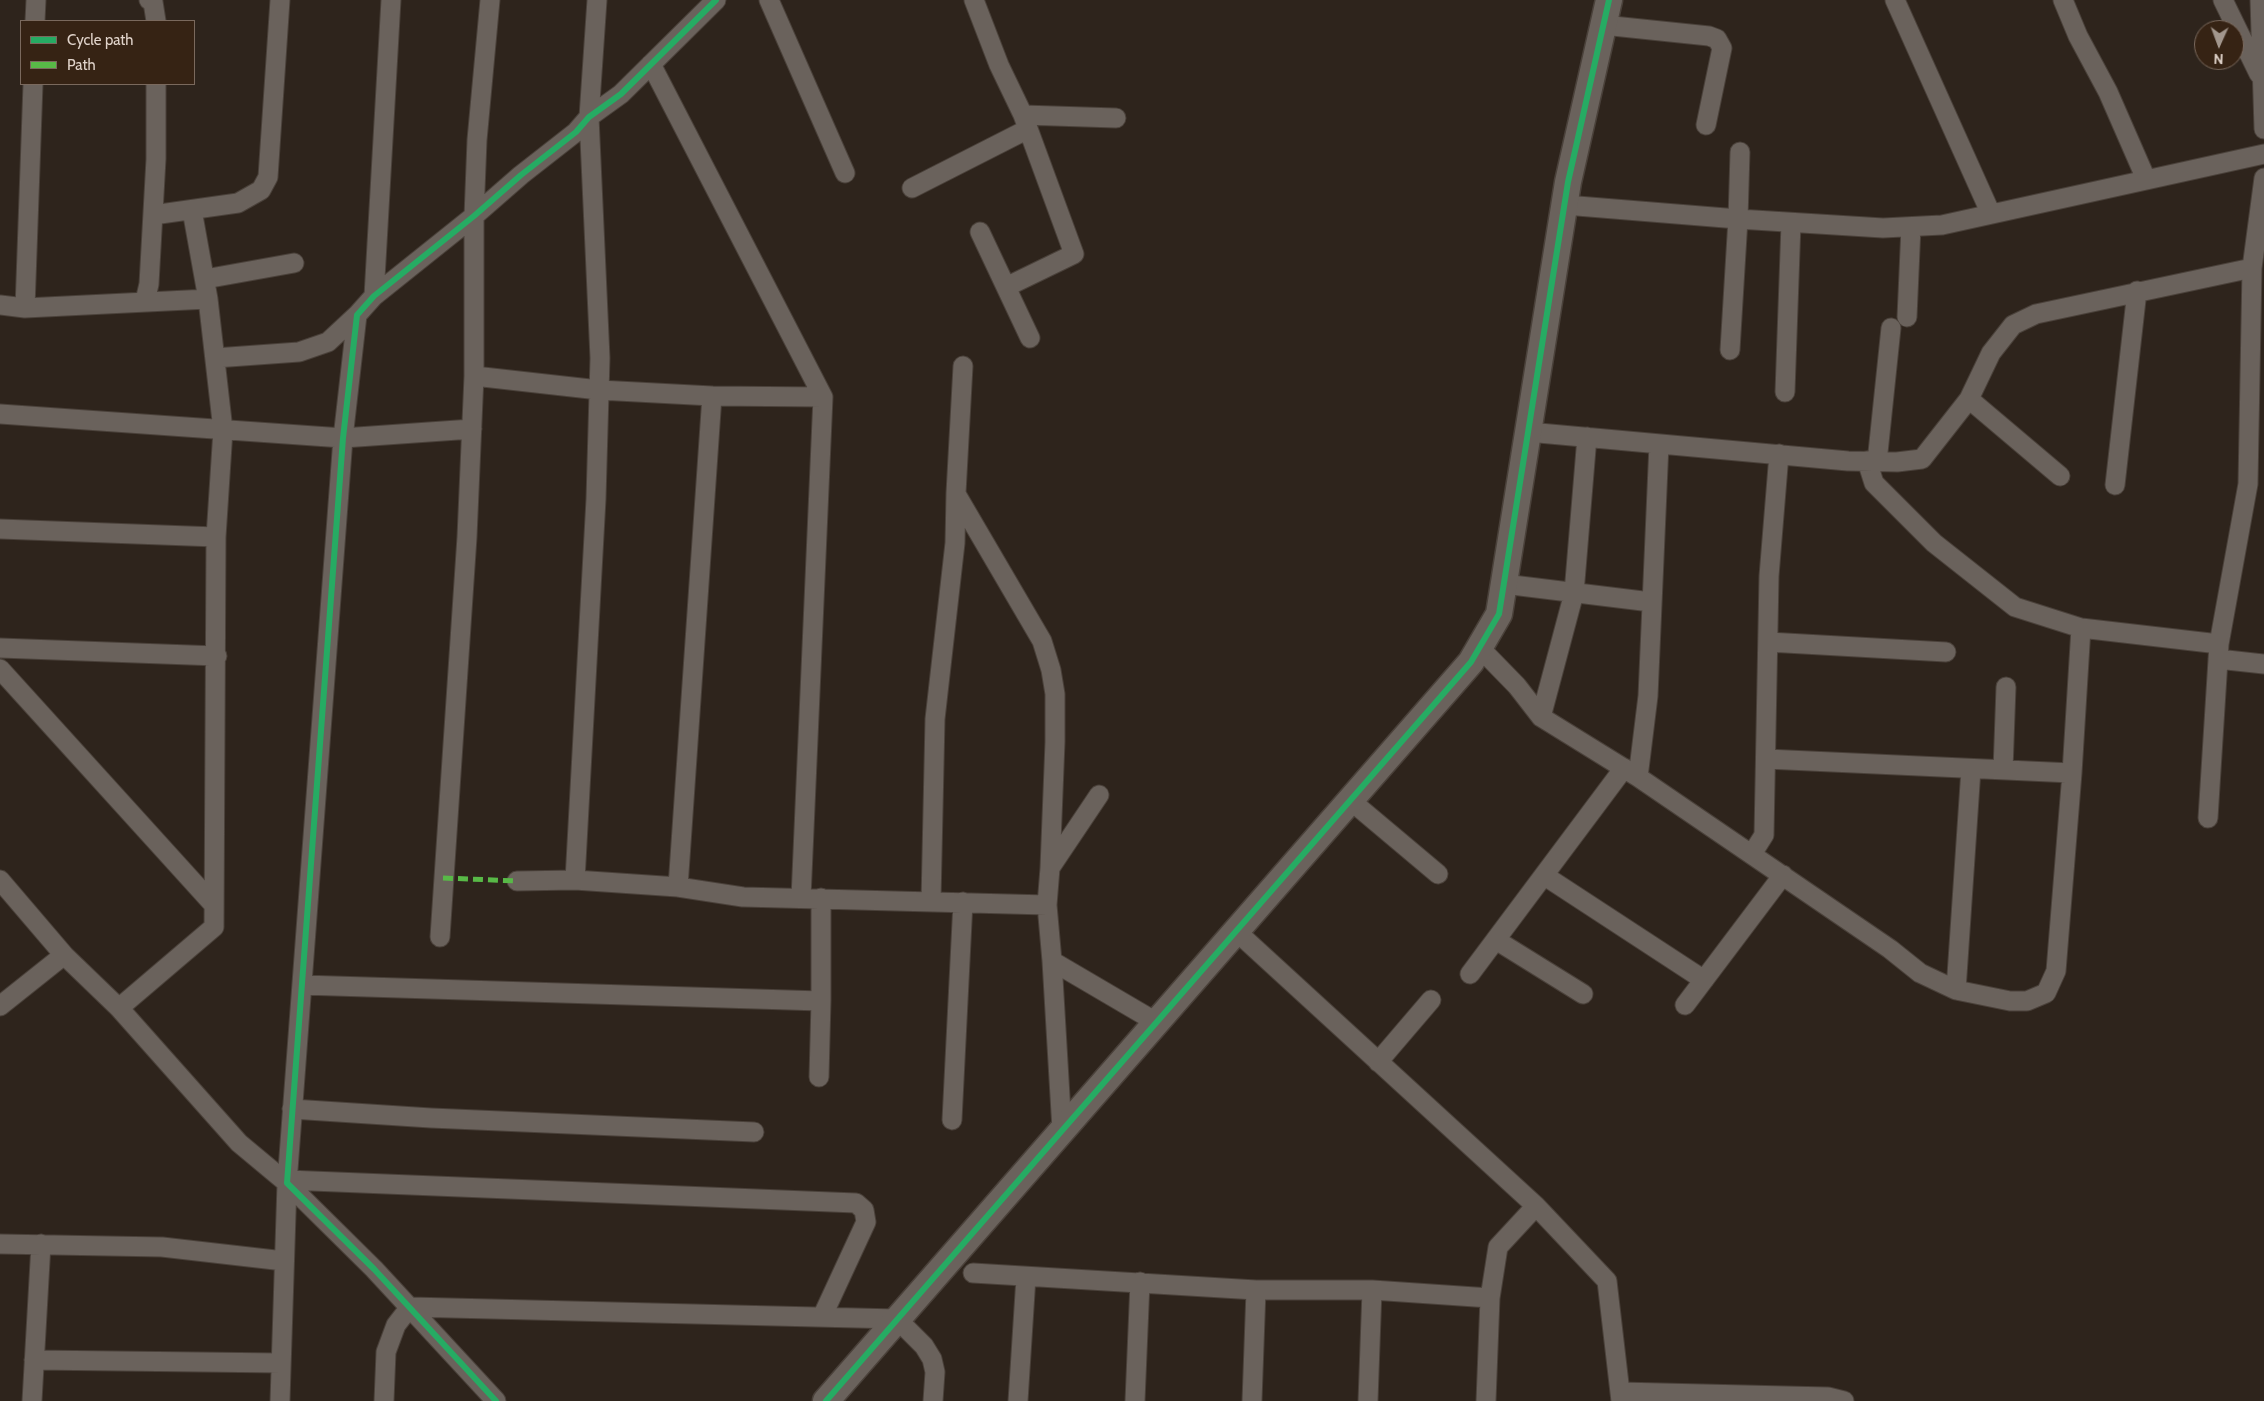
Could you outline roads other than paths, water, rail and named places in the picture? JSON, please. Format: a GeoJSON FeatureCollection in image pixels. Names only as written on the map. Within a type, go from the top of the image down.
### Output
{"type":"FeatureCollection","features":[{"type":"Feature","properties":{"kind":"street"},"geometry":{"type":"LineString","coordinates":[[35,20],[36,0]]}},
{"type":"Feature","properties":{"kind":"street"},"geometry":{"type":"LineString","coordinates":[[149,0],[153,2],[156,20]]}},
{"type":"Feature","properties":{"kind":"street"},"geometry":{"type":"LineString","coordinates":[[153,215],[238,203],[261,190],[268,177],[280,0]]}},
{"type":"Feature","properties":{"kind":"street"},"geometry":{"type":"LineString","coordinates":[[374,296],[391,0]]}},
{"type":"Feature","properties":{"kind":"street"},"geometry":{"type":"LineString","coordinates":[[440,937],[467,537],[474,376],[474,216],[477,140],[490,0]]}},
{"type":"Feature","properties":{"kind":"street"},"geometry":{"type":"LineString","coordinates":[[575,880],[596,499],[600,358],[595,215],[589,117],[597,0]]}},
{"type":"Feature","properties":{"kind":"street"},"geometry":{"type":"LineString","coordinates":[[215,358],[299,352],[328,342],[374,296],[576,132],[589,117],[621,94],[716,0]]}},
{"type":"Feature","properties":{"kind":"street"},"geometry":{"type":"LineString","coordinates":[[769,0],[845,173]]}},
{"type":"Feature","properties":{"kind":"street"},"geometry":{"type":"LineString","coordinates":[[974,0],[999,65],[1025,122],[1074,254],[1006,287]]}},
{"type":"Feature","properties":{"kind":"street"},"geometry":{"type":"LineString","coordinates":[[1894,0],[1991,214]]}},
{"type":"Feature","properties":{"kind":"street"},"geometry":{"type":"LineString","coordinates":[[2063,0],[2078,36],[2108,92],[2146,179]]}},
{"type":"Feature","properties":{"kind":"street"},"geometry":{"type":"LineString","coordinates":[[2223,0],[2262,80]]}},
{"type":"Feature","properties":{"kind":"street"},"geometry":{"type":"LineString","coordinates":[[2260,0],[2264,129]]}},
{"type":"Feature","properties":{"kind":"street"},"geometry":{"type":"LineString","coordinates":[[826,1401],[1471,662],[1499,614],[1565,205],[1606,12],[1717,39],[1722,48],[1706,125]]}},
{"type":"Feature","properties":{"kind":"street"},"geometry":{"type":"LineString","coordinates":[[651,64],[823,397],[801,898]]}},
{"type":"Feature","properties":{"kind":"street"},"geometry":{"type":"LineString","coordinates":[[25,308],[33,85]]}},
{"type":"Feature","properties":{"kind":"street"},"geometry":{"type":"LineString","coordinates":[[145,301],[149,284],[156,159],[156,85]]}},
{"type":"Feature","properties":{"kind":"street"},"geometry":{"type":"LineString","coordinates":[[912,188],[1025,122],[1116,118]]}},
{"type":"Feature","properties":{"kind":"street"},"geometry":{"type":"LineString","coordinates":[[1730,350],[1740,152]]}},
{"type":"Feature","properties":{"kind":"street"},"geometry":{"type":"LineString","coordinates":[[1565,205],[1791,223],[1883,228],[1942,225],[2264,154]]}},
{"type":"Feature","properties":{"kind":"street"},"geometry":{"type":"LineString","coordinates":[[2208,818],[2218,652],[2256,482],[2257,306],[2252,268],[2264,178]]}},
{"type":"Feature","properties":{"kind":"street"},"geometry":{"type":"LineString","coordinates":[[119,1008],[214,927],[217,656],[216,537],[223,430],[208,299],[192,210]]}},
{"type":"Feature","properties":{"kind":"street"},"geometry":{"type":"LineString","coordinates":[[1785,392],[1791,223]]}},
{"type":"Feature","properties":{"kind":"street"},"geometry":{"type":"LineString","coordinates":[[1907,317],[1911,227]]}},
{"type":"Feature","properties":{"kind":"street"},"geometry":{"type":"LineString","coordinates":[[980,232],[1030,338]]}},
{"type":"Feature","properties":{"kind":"street"},"geometry":{"type":"LineString","coordinates":[[205,280],[294,263]]}},
{"type":"Feature","properties":{"kind":"street"},"geometry":{"type":"LineString","coordinates":[[1528,432],[1872,461],[1897,462],[1922,459],[1969,398],[1991,353],[2013,325],[2036,314],[2252,268]]}},
{"type":"Feature","properties":{"kind":"street"},"geometry":{"type":"LineString","coordinates":[[2115,485],[2138,291]]}},
{"type":"Feature","properties":{"kind":"street"},"geometry":{"type":"LineString","coordinates":[[0,305],[25,308],[208,299]]}},
{"type":"Feature","properties":{"kind":"street"},"geometry":{"type":"LineString","coordinates":[[280,1401],[287,1182],[292,1109],[343,438],[357,315]]}},
{"type":"Feature","properties":{"kind":"street"},"geometry":{"type":"LineString","coordinates":[[1891,328],[1872,461],[1874,484],[1934,543],[2015,607],[2081,628],[2218,652],[2264,664]]}},
{"type":"Feature","properties":{"kind":"street"},"geometry":{"type":"LineString","coordinates":[[931,901],[935,719],[955,543],[963,366]]}},
{"type":"Feature","properties":{"kind":"street"},"geometry":{"type":"LineString","coordinates":[[474,376],[599,390],[712,396],[823,397]]}},
{"type":"Feature","properties":{"kind":"street"},"geometry":{"type":"LineString","coordinates":[[678,887],[712,396]]}},
{"type":"Feature","properties":{"kind":"street"},"geometry":{"type":"LineString","coordinates":[[1969,398],[2060,476]]}},
{"type":"Feature","properties":{"kind":"street"},"geometry":{"type":"LineString","coordinates":[[0,414],[343,438],[472,428]]}},
{"type":"Feature","properties":{"kind":"street"},"geometry":{"type":"LineString","coordinates":[[1541,716],[1574,593],[1587,437]]}},
{"type":"Feature","properties":{"kind":"street"},"geometry":{"type":"LineString","coordinates":[[1470,974],[1545,876],[1631,773],[1648,696],[1659,444]]}},
{"type":"Feature","properties":{"kind":"street"},"geometry":{"type":"LineString","coordinates":[[1752,854],[1764,835],[1770,576],[1779,454]]}},
{"type":"Feature","properties":{"kind":"street"},"geometry":{"type":"LineString","coordinates":[[956,493],[1042,641],[1051,670],[1055,694],[1055,742],[1047,905],[1062,1130]]}},
{"type":"Feature","properties":{"kind":"street"},"geometry":{"type":"LineString","coordinates":[[0,529],[216,537]]}},
{"type":"Feature","properties":{"kind":"street"},"geometry":{"type":"LineString","coordinates":[[1504,584],[1651,602]]}},
{"type":"Feature","properties":{"kind":"street"},"geometry":{"type":"LineString","coordinates":[[1479,648],[1517,686],[1541,716],[1631,773],[1752,854],[1890,949],[1920,973],[1956,990],[2027,1002],[2046,993],[2056,971],[2072,773],[2081,628]]}},
{"type":"Feature","properties":{"kind":"street"},"geometry":{"type":"LineString","coordinates":[[1768,642],[1946,652]]}},
{"type":"Feature","properties":{"kind":"street"},"geometry":{"type":"LineString","coordinates":[[0,648],[217,656]]}},
{"type":"Feature","properties":{"kind":"street"},"geometry":{"type":"LineString","coordinates":[[0,669],[214,906]]}},
{"type":"Feature","properties":{"kind":"street"},"geometry":{"type":"LineString","coordinates":[[2003,770],[2006,687]]}},
{"type":"Feature","properties":{"kind":"street"},"geometry":{"type":"LineString","coordinates":[[1766,759],[2072,773]]}},
{"type":"Feature","properties":{"kind":"street"},"geometry":{"type":"LineString","coordinates":[[1956,990],[1971,769]]}},
{"type":"Feature","properties":{"kind":"street"},"geometry":{"type":"LineString","coordinates":[[1050,868],[1099,795]]}},
{"type":"Feature","properties":{"kind":"street"},"geometry":{"type":"LineString","coordinates":[[1350,800],[1438,874]]}},
{"type":"Feature","properties":{"kind":"street"},"geometry":{"type":"LineString","coordinates":[[1545,876],[1704,980]]}},
{"type":"Feature","properties":{"kind":"street"},"geometry":{"type":"LineString","coordinates":[[1685,1005],[1783,876]]}},
{"type":"Feature","properties":{"kind":"street"},"geometry":{"type":"LineString","coordinates":[[0,880],[64,955],[119,1008],[239,1142],[287,1182],[374,1270],[496,1401]]}},
{"type":"Feature","properties":{"kind":"street"},"geometry":{"type":"LineString","coordinates":[[517,881],[575,880],[678,887],[743,897],[1047,905]]}},
{"type":"Feature","properties":{"kind":"street"},"geometry":{"type":"LineString","coordinates":[[819,1077],[822,898]]}},
{"type":"Feature","properties":{"kind":"street"},"geometry":{"type":"LineString","coordinates":[[952,1120],[964,902]]}},
{"type":"Feature","properties":{"kind":"street"},"geometry":{"type":"LineString","coordinates":[[1236,931],[1536,1206],[1607,1281],[1620,1396],[1828,1396],[1844,1401]]}},
{"type":"Feature","properties":{"kind":"street"},"geometry":{"type":"LineString","coordinates":[[1496,940],[1583,994]]}},
{"type":"Feature","properties":{"kind":"street"},"geometry":{"type":"LineString","coordinates":[[0,1006],[64,955]]}},
{"type":"Feature","properties":{"kind":"street"},"geometry":{"type":"LineString","coordinates":[[1052,961],[1156,1022]]}},
{"type":"Feature","properties":{"kind":"street"},"geometry":{"type":"LineString","coordinates":[[302,984],[821,1001]]}},
{"type":"Feature","properties":{"kind":"street"},"geometry":{"type":"LineString","coordinates":[[1378,1062],[1431,1000]]}},
{"type":"Feature","properties":{"kind":"street"},"geometry":{"type":"LineString","coordinates":[[292,1109],[431,1118],[754,1132]]}},
{"type":"Feature","properties":{"kind":"street"},"geometry":{"type":"LineString","coordinates":[[287,1182],[856,1203],[864,1210],[866,1222],[822,1317]]}},
{"type":"Feature","properties":{"kind":"street"},"geometry":{"type":"LineString","coordinates":[[1486,1401],[1490,1298],[1498,1246],[1536,1206]]}},
{"type":"Feature","properties":{"kind":"street"},"geometry":{"type":"LineString","coordinates":[[0,1244],[162,1247],[284,1261]]}},
{"type":"Feature","properties":{"kind":"street"},"geometry":{"type":"LineString","coordinates":[[32,1401],[41,1244]]}},
{"type":"Feature","properties":{"kind":"street"},"geometry":{"type":"LineString","coordinates":[[961,1246],[973,1273]]}},
{"type":"Feature","properties":{"kind":"street"},"geometry":{"type":"LineString","coordinates":[[944,1266],[973,1273],[1026,1277],[1256,1290],[1372,1290],[1490,1298]]}},
{"type":"Feature","properties":{"kind":"street"},"geometry":{"type":"LineString","coordinates":[[1018,1401],[1026,1277]]}},
{"type":"Feature","properties":{"kind":"street"},"geometry":{"type":"LineString","coordinates":[[1135,1401],[1140,1282]]}},
{"type":"Feature","properties":{"kind":"street"},"geometry":{"type":"LineString","coordinates":[[1252,1401],[1256,1290]]}},
{"type":"Feature","properties":{"kind":"street"},"geometry":{"type":"LineString","coordinates":[[1368,1401],[1372,1290]]}},
{"type":"Feature","properties":{"kind":"street"},"geometry":{"type":"LineString","coordinates":[[410,1308],[897,1319],[924,1346],[932,1359],[935,1372],[933,1401]]}},
{"type":"Feature","properties":{"kind":"street"},"geometry":{"type":"LineString","coordinates":[[384,1401],[386,1352],[396,1325],[410,1308]]}},
{"type":"Feature","properties":{"kind":"street"},"geometry":{"type":"LineString","coordinates":[[34,1360],[281,1363]]}}]}
